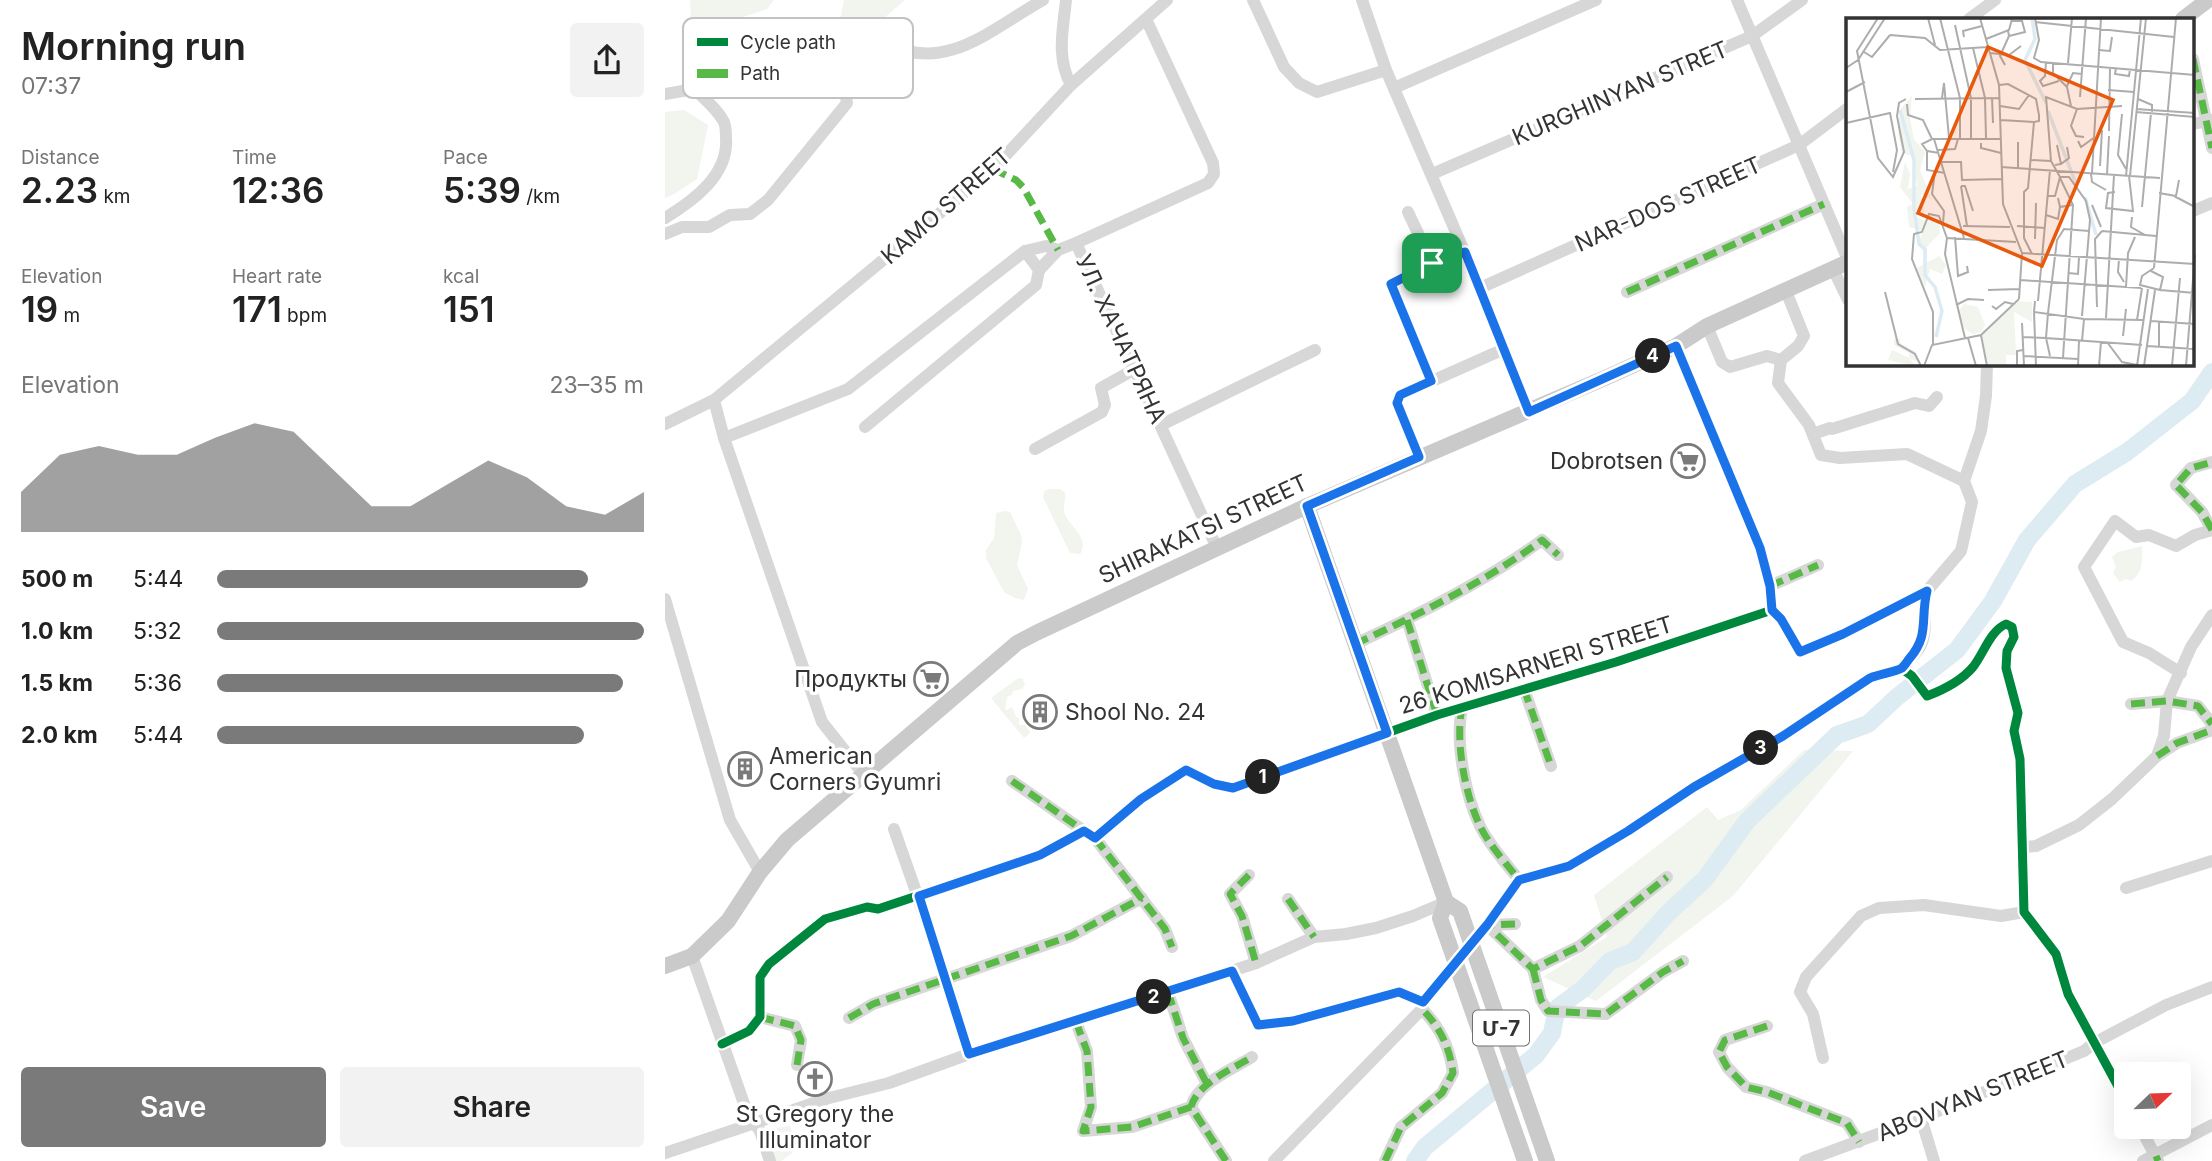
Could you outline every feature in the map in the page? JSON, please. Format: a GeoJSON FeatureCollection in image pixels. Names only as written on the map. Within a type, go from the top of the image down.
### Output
{"type":"FeatureCollection","features":[{"type":"Feature","properties":{"kind":"main road"},"geometry":{"type":"LineString","coordinates":[[2184,18],[2208,0]]}},
{"type":"Feature","properties":{"kind":"main road","name":"SHIRAKATSI STREET"},"geometry":{"type":"LineString","coordinates":[[665,966],[692,956],[728,921],[760,872],[787,840],[1017,643],[1307,506],[1676,346],[1707,326],[1843,264]]}},
{"type":"Feature","properties":{"kind":"main road","name":"Մ-7"},"geometry":{"type":"LineString","coordinates":[[1307,506],[1446,902],[1460,911],[1547,1161]]}},
{"type":"Feature","properties":{"kind":"main road","name":"Մ-7"},"geometry":{"type":"LineString","coordinates":[[1446,902],[1440,918],[1525,1161]]}},
{"type":"Feature","properties":{"kind":"street"},"geometry":{"type":"LineString","coordinates":[[913,52],[939,52],[961,48],[978,41],[1044,0]]}},
{"type":"Feature","properties":{"kind":"street"},"geometry":{"type":"LineString","coordinates":[[1066,0],[1061,48],[1063,64],[1071,85]]}},
{"type":"Feature","properties":{"kind":"street","name":"KAMO STREET"},"geometry":{"type":"LineString","coordinates":[[665,424],[713,400],[993,169],[1071,85],[1167,0]]}},
{"type":"Feature","properties":{"kind":"street"},"geometry":{"type":"LineString","coordinates":[[1253,0],[1284,67],[1299,83],[1317,92],[1386,70]]}},
{"type":"Feature","properties":{"kind":"street"},"geometry":{"type":"LineString","coordinates":[[1362,0],[1386,70],[1465,252],[1529,412]]}},
{"type":"Feature","properties":{"kind":"street"},"geometry":{"type":"LineString","coordinates":[[1394,88],[1596,0]]}},
{"type":"Feature","properties":{"kind":"street"},"geometry":{"type":"LineString","coordinates":[[1737,0],[1824,204],[1843,264],[1846,286]]}},
{"type":"Feature","properties":{"kind":"street","name":"KURGHINYAN STRET"},"geometry":{"type":"LineString","coordinates":[[1432,174],[1752,36],[1802,0]]}},
{"type":"Feature","properties":{"kind":"street"},"geometry":{"type":"LineString","coordinates":[[1970,18],[1995,0]]}},
{"type":"Feature","properties":{"kind":"street","name":"УЛ. ХАЧАТРЯНА"},"geometry":{"type":"LineString","coordinates":[[1146,19],[1213,163],[1214,174],[1208,183],[1076,243],[1217,548]]}},
{"type":"Feature","properties":{"kind":"street"},"geometry":{"type":"LineString","coordinates":[[2195,67],[2209,121],[2212,148]]}},
{"type":"Feature","properties":{"kind":"street"},"geometry":{"type":"LineString","coordinates":[[665,94],[683,91]]}},
{"type":"Feature","properties":{"kind":"street"},"geometry":{"type":"LineString","coordinates":[[665,218],[688,204],[713,179],[727,151],[725,124],[704,98]]}},
{"type":"Feature","properties":{"kind":"street"},"geometry":{"type":"LineString","coordinates":[[665,234],[682,227],[709,227],[730,215],[750,214],[768,200],[847,103],[846,98]]}},
{"type":"Feature","properties":{"kind":"street","name":"NAR-DOS STREET"},"geometry":{"type":"LineString","coordinates":[[1480,288],[1799,145],[1846,110]]}},
{"type":"Feature","properties":{"kind":"street"},"geometry":{"type":"LineString","coordinates":[[2195,210],[2212,203]]}},
{"type":"Feature","properties":{"kind":"street"},"geometry":{"type":"LineString","coordinates":[[1627,292],[1824,204]]}},
{"type":"Feature","properties":{"kind":"street"},"geometry":{"type":"LineString","coordinates":[[1408,212],[1432,263]]}},
{"type":"Feature","properties":{"kind":"street"},"geometry":{"type":"LineString","coordinates":[[865,427],[1036,285],[1039,270],[1058,250],[1076,243]]}},
{"type":"Feature","properties":{"kind":"street"},"geometry":{"type":"LineString","coordinates":[[724,438],[848,389],[1025,251],[1046,246],[1058,250]]}},
{"type":"Feature","properties":{"kind":"street"},"geometry":{"type":"LineString","coordinates":[[1025,251],[1039,270]]}},
{"type":"Feature","properties":{"kind":"street"},"geometry":{"type":"LineString","coordinates":[[1431,381],[1391,284],[1432,263],[1465,252]]}},
{"type":"Feature","properties":{"kind":"street"},"geometry":{"type":"LineString","coordinates":[[1786,291],[1804,336],[1798,346],[1781,360],[1778,383],[1809,425],[1821,455],[1840,458],[1907,454],[1964,481]]}},
{"type":"Feature","properties":{"kind":"street"},"geometry":{"type":"LineString","coordinates":[[1707,326],[1722,362],[1730,367],[1767,356],[1781,360]]}},
{"type":"Feature","properties":{"kind":"street"},"geometry":{"type":"LineString","coordinates":[[1676,346],[1760,548],[1770,586],[1772,610],[1781,619],[1800,652],[1843,634],[1927,591],[1961,551],[1972,502],[1964,481],[1981,431],[1987,366]]}},
{"type":"Feature","properties":{"kind":"street"},"geometry":{"type":"LineString","coordinates":[[1419,457],[1397,403],[1400,395],[1504,349]]}},
{"type":"Feature","properties":{"kind":"street"},"geometry":{"type":"LineString","coordinates":[[1161,425],[1315,350]]}},
{"type":"Feature","properties":{"kind":"street"},"geometry":{"type":"LineString","coordinates":[[1035,449],[1102,412],[1105,405],[1101,388],[1135,369]]}},
{"type":"Feature","properties":{"kind":"street"},"geometry":{"type":"LineString","coordinates":[[1813,435],[1915,403],[1929,406],[1937,397]]}},
{"type":"Feature","properties":{"kind":"street"},"geometry":{"type":"LineString","coordinates":[[713,400],[821,722],[864,775]]}},
{"type":"Feature","properties":{"kind":"street"},"geometry":{"type":"LineString","coordinates":[[2181,673],[2149,653],[2123,642],[2084,567],[2115,521],[2136,537],[2149,535],[2176,546],[2195,535],[2212,530],[2202,512],[2176,485],[2191,468],[2212,462]]}},
{"type":"Feature","properties":{"kind":"street"},"geometry":{"type":"LineString","coordinates":[[1355,644],[1407,620],[1542,540],[1558,555]]}},
{"type":"Feature","properties":{"kind":"street"},"geometry":{"type":"LineString","coordinates":[[1770,586],[1818,565]]}},
{"type":"Feature","properties":{"kind":"street"},"geometry":{"type":"LineString","coordinates":[[1911,677],[1925,631],[1924,603],[1927,591]]}},
{"type":"Feature","properties":{"kind":"street"},"geometry":{"type":"LineString","coordinates":[[665,599],[730,820],[760,872]]}},
{"type":"Feature","properties":{"kind":"street","name":"26 KOMISARNERI STREET"},"geometry":{"type":"LineString","coordinates":[[760,1017],[760,977],[769,964],[825,919],[867,907],[878,909],[1040,855],[1090,835],[1186,770],[1214,784],[1233,788],[1437,715],[1616,662],[1772,610]]}},
{"type":"Feature","properties":{"kind":"street"},"geometry":{"type":"LineString","coordinates":[[2157,756],[2164,736],[2167,701],[2191,647],[2212,615]]}},
{"type":"Feature","properties":{"kind":"street"},"geometry":{"type":"LineString","coordinates":[[1407,620],[1437,715]]}},
{"type":"Feature","properties":{"kind":"street"},"geometry":{"type":"LineString","coordinates":[[1275,1161],[1423,1006],[1519,880],[1569,866],[1884,672],[1911,677],[1927,696],[1953,683],[1972,668],[1998,627],[2006,624],[2013,627],[2014,637],[2007,651],[2006,668],[2018,713],[2014,731],[2020,759],[2024,912],[2056,954],[2068,994],[2114,1079]]}},
{"type":"Feature","properties":{"kind":"street"},"geometry":{"type":"LineString","coordinates":[[1524,689],[1551,766]]}},
{"type":"Feature","properties":{"kind":"street"},"geometry":{"type":"LineString","coordinates":[[2131,704],[2167,701],[2198,706],[2212,724]]}},
{"type":"Feature","properties":{"kind":"street"},"geometry":{"type":"LineString","coordinates":[[1462,708],[1459,721],[1469,797],[1481,828],[1519,880]]}},
{"type":"Feature","properties":{"kind":"street"},"geometry":{"type":"LineString","coordinates":[[2024,847],[2036,846],[2079,825],[2112,799],[2157,756],[2177,743],[2212,730]]}},
{"type":"Feature","properties":{"kind":"street"},"geometry":{"type":"LineString","coordinates":[[1011,781],[1090,835],[1165,929],[1172,947]]}},
{"type":"Feature","properties":{"kind":"street"},"geometry":{"type":"LineString","coordinates":[[894,829],[919,896],[969,1054]]}},
{"type":"Feature","properties":{"kind":"street"},"geometry":{"type":"LineString","coordinates":[[2126,888],[2212,861]]}},
{"type":"Feature","properties":{"kind":"street"},"geometry":{"type":"LineString","coordinates":[[1249,875],[1230,894],[1242,916],[1256,963]]}},
{"type":"Feature","properties":{"kind":"street"},"geometry":{"type":"LineString","coordinates":[[1533,970],[1580,946],[1667,877]]}},
{"type":"Feature","properties":{"kind":"street"},"geometry":{"type":"LineString","coordinates":[[849,1018],[873,1004],[946,977],[1071,936],[1142,898]]}},
{"type":"Feature","properties":{"kind":"street"},"geometry":{"type":"LineString","coordinates":[[1288,899],[1314,937]]}},
{"type":"Feature","properties":{"kind":"street"},"geometry":{"type":"LineString","coordinates":[[665,1153],[829,1098],[889,1083],[969,1054],[1232,971],[1314,937],[1376,928],[1446,902]]}},
{"type":"Feature","properties":{"kind":"street"},"geometry":{"type":"LineString","coordinates":[[1823,1058],[1813,1014],[1800,992],[1807,976],[1861,916],[1879,908],[1924,905],[2001,916],[2024,912]]}},
{"type":"Feature","properties":{"kind":"street"},"geometry":{"type":"LineString","coordinates":[[1487,925],[1515,924]]}},
{"type":"Feature","properties":{"kind":"street"},"geometry":{"type":"LineString","coordinates":[[1487,925],[1533,970],[1541,1000],[1548,1011],[1606,1014],[1663,972],[1683,961]]}},
{"type":"Feature","properties":{"kind":"street"},"geometry":{"type":"LineString","coordinates":[[692,956],[748,1115],[756,1124],[770,1161]]}},
{"type":"Feature","properties":{"kind":"street"},"geometry":{"type":"LineString","coordinates":[[1232,971],[1258,1025],[1293,1021],[1399,992],[1423,1006],[1446,1043],[1454,1073],[1442,1093],[1401,1127],[1385,1161]]}},
{"type":"Feature","properties":{"kind":"street","name":"ABOVYAN STREET"},"geometry":{"type":"LineString","coordinates":[[1805,1161],[1921,1118],[2084,1051],[2166,1005],[2212,987]]}},
{"type":"Feature","properties":{"kind":"street"},"geometry":{"type":"LineString","coordinates":[[1168,992],[1183,1038],[1207,1084]]}},
{"type":"Feature","properties":{"kind":"street"},"geometry":{"type":"LineString","coordinates":[[722,1044],[750,1031],[760,1017],[795,1027],[801,1040],[797,1065]]}},
{"type":"Feature","properties":{"kind":"street"},"geometry":{"type":"LineString","coordinates":[[1076,1022],[1087,1051],[1091,1107],[1083,1131],[1132,1127],[1191,1107]]}},
{"type":"Feature","properties":{"kind":"street"},"geometry":{"type":"LineString","coordinates":[[1767,1026],[1725,1041],[1719,1052],[1727,1067],[1746,1087],[1847,1122],[1859,1142]]}},
{"type":"Feature","properties":{"kind":"street"},"geometry":{"type":"LineString","coordinates":[[1226,1161],[1191,1107],[1192,1101],[1207,1084],[1252,1056]]}},
{"type":"Feature","properties":{"kind":"street"},"geometry":{"type":"LineString","coordinates":[[1921,1118],[1934,1161]]}},
{"type":"Feature","properties":{"kind":"street"},"geometry":{"type":"LineString","coordinates":[[2143,1161],[2157,1158],[2212,1125]]}},
{"type":"Feature","properties":{"kind":"street"},"geometry":{"type":"LineString","coordinates":[[2147,1139],[2157,1158]]}},
{"type":"Feature","properties":{"kind":"shaded area"},"geometry":{"type":"Polygon","coordinates":[[[690,0],[774,0],[767,9],[740,18],[691,18],[690,0]]]}},
{"type":"Feature","properties":{"kind":"shaded area"},"geometry":{"type":"Polygon","coordinates":[[[844,0],[905,0],[884,18],[840,18],[844,0]]]}},
{"type":"Feature","properties":{"kind":"shaded area"},"geometry":{"type":"Polygon","coordinates":[[[684,110],[708,125],[697,179],[665,198],[665,112],[684,110]]]}},
{"type":"Feature","properties":{"kind":"shaded area"},"geometry":{"type":"Polygon","coordinates":[[[1060,489],[1065,493],[1064,512],[1083,543],[1080,554],[1070,553],[1043,497],[1044,491],[1060,489]]]}},
{"type":"Feature","properties":{"kind":"shaded area"},"geometry":{"type":"Polygon","coordinates":[[[1010,512],[1021,535],[1017,565],[1028,589],[1024,600],[1004,592],[986,558],[986,550],[994,538],[996,513],[1010,512]]]}},
{"type":"Feature","properties":{"kind":"shaded area"},"geometry":{"type":"Polygon","coordinates":[[[2142,546],[2138,574],[2131,581],[2126,579],[2120,582],[2113,573],[2116,567],[2112,557],[2118,552],[2142,546]]]}},
{"type":"Feature","properties":{"kind":"shaded area"},"geometry":{"type":"Polygon","coordinates":[[[1022,678],[1025,684],[1022,689],[1013,691],[1012,695],[1007,697],[1005,709],[1012,707],[1019,718],[1019,725],[1025,725],[1030,732],[1024,738],[991,698],[1022,678]]]}},
{"type":"Feature","properties":{"kind":"shaded area"},"geometry":{"type":"Polygon","coordinates":[[[1804,750],[1853,751],[1733,896],[1596,1001],[1543,977],[1607,937],[1594,895],[1707,807],[1718,820],[1741,810],[1804,750]]]}},
{"type":"Feature","properties":{"kind":"shaded area"},"geometry":{"type":"Polygon","coordinates":[[[789,1126],[799,1148],[781,1161],[776,1161],[765,1130],[789,1126]]]}},
{"type":"Feature","properties":{"kind":"waterway"},"geometry":{"type":"LineString","coordinates":[[1415,1161],[1425,1147],[1536,1055],[1552,1033],[1557,1008],[1583,989],[1610,961],[1633,952],[1668,913],[1705,879],[1747,821],[1837,735],[1868,724],[1897,697],[1957,650],[1993,601],[2027,540],[2075,484],[2127,452],[2192,401],[2212,372]]}},
{"type":"Feature","properties":{"kind":"marked path"},"geometry":{"type":"LineString","coordinates":[[2195,68],[2212,148]]}},
{"type":"Feature","properties":{"kind":"marked path"},"geometry":{"type":"LineString","coordinates":[[993,169],[1016,180],[1023,187],[1058,250]]}},
{"type":"Feature","properties":{"kind":"marked path"},"geometry":{"type":"LineString","coordinates":[[1627,292],[1824,204]]}},
{"type":"Feature","properties":{"kind":"marked path"},"geometry":{"type":"LineString","coordinates":[[2212,462],[2191,468],[2176,485],[2202,512],[2212,530]]}},
{"type":"Feature","properties":{"kind":"marked path"},"geometry":{"type":"LineString","coordinates":[[1355,644],[1451,596],[1499,569],[1542,540],[1558,555]]}},
{"type":"Feature","properties":{"kind":"marked path"},"geometry":{"type":"LineString","coordinates":[[1770,586],[1818,565]]}},
{"type":"Feature","properties":{"kind":"marked path"},"geometry":{"type":"LineString","coordinates":[[1407,620],[1437,715]]}},
{"type":"Feature","properties":{"kind":"marked path"},"geometry":{"type":"LineString","coordinates":[[1524,689],[1551,766]]}},
{"type":"Feature","properties":{"kind":"marked path"},"geometry":{"type":"LineString","coordinates":[[2131,704],[2167,701],[2198,706],[2212,724]]}},
{"type":"Feature","properties":{"kind":"marked path"},"geometry":{"type":"LineString","coordinates":[[1385,1161],[1401,1127],[1442,1093],[1453,1073],[1447,1047],[1434,1023],[1422,1009],[1423,1002],[1487,925],[1519,880],[1484,833],[1470,799],[1461,752],[1462,708]]}},
{"type":"Feature","properties":{"kind":"marked path"},"geometry":{"type":"LineString","coordinates":[[2157,756],[2177,743],[2212,730]]}},
{"type":"Feature","properties":{"kind":"marked path"},"geometry":{"type":"LineString","coordinates":[[1012,781],[1084,831]]}},
{"type":"Feature","properties":{"kind":"marked path"},"geometry":{"type":"LineString","coordinates":[[1095,838],[1165,929],[1172,947]]}},
{"type":"Feature","properties":{"kind":"marked path"},"geometry":{"type":"LineString","coordinates":[[1249,875],[1230,894],[1242,916],[1256,963]]}},
{"type":"Feature","properties":{"kind":"marked path"},"geometry":{"type":"LineString","coordinates":[[1515,924],[1487,925],[1533,969],[1580,946],[1667,877]]}},
{"type":"Feature","properties":{"kind":"marked path"},"geometry":{"type":"LineString","coordinates":[[849,1018],[873,1004],[1071,936],[1142,898]]}},
{"type":"Feature","properties":{"kind":"marked path"},"geometry":{"type":"LineString","coordinates":[[1288,899],[1314,937]]}},
{"type":"Feature","properties":{"kind":"marked path"},"geometry":{"type":"LineString","coordinates":[[1533,969],[1541,1000],[1548,1011],[1606,1014],[1663,972],[1683,961]]}},
{"type":"Feature","properties":{"kind":"marked path"},"geometry":{"type":"LineString","coordinates":[[1232,971],[1258,1025],[1293,1021],[1400,992],[1423,1002]]}},
{"type":"Feature","properties":{"kind":"marked path"},"geometry":{"type":"LineString","coordinates":[[1168,992],[1183,1038],[1207,1084]]}},
{"type":"Feature","properties":{"kind":"marked path"},"geometry":{"type":"LineString","coordinates":[[760,1017],[795,1026],[801,1040],[797,1065]]}},
{"type":"Feature","properties":{"kind":"marked path"},"geometry":{"type":"LineString","coordinates":[[1076,1022],[1087,1051],[1091,1107],[1083,1131],[1132,1127],[1191,1107]]}},
{"type":"Feature","properties":{"kind":"marked path"},"geometry":{"type":"LineString","coordinates":[[1767,1026],[1725,1040],[1719,1052],[1727,1067],[1746,1087],[1767,1092],[1847,1123],[1859,1142]]}},
{"type":"Feature","properties":{"kind":"marked path"},"geometry":{"type":"LineString","coordinates":[[1226,1161],[1191,1107],[1200,1091],[1208,1084],[1252,1057]]}},
{"type":"Feature","properties":{"kind":"marked path"},"geometry":{"type":"LineString","coordinates":[[2156,1156],[2158,1161]]}},
{"type":"Feature","properties":{"kind":"cycle path"},"geometry":{"type":"LineString","coordinates":[[722,1044],[749,1031],[760,1017],[760,977],[769,964],[825,919],[867,907],[878,909],[1040,855],[1084,831],[1095,838],[1141,798],[1186,770],[1214,784],[1233,788],[1437,715],[1616,662],[1772,610]]}},
{"type":"Feature","properties":{"kind":"cycle path"},"geometry":{"type":"LineString","coordinates":[[1519,880],[1569,866],[1694,787],[1779,738],[1870,678],[1901,668],[1912,676],[1927,696],[1946,688],[1969,672],[1991,637],[2006,624],[2012,627],[2014,637],[2007,651],[2006,668],[2018,713],[2014,731],[2020,759],[2024,912],[2056,954],[2068,994],[2114,1079]]}},
{"type":"Feature","properties":{"kind":"place","name":"Dobrotsen"},"geometry":{"type":"Point","coordinates":[1688,461]}},
{"type":"Feature","properties":{"kind":"place","name":"Продукты"},"geometry":{"type":"Point","coordinates":[931,679]}},
{"type":"Feature","properties":{"kind":"place","name":"Shool No. 24"},"geometry":{"type":"Point","coordinates":[1040,712]}},
{"type":"Feature","properties":{"kind":"place","name":"American Corners Gyumri"},"geometry":{"type":"Point","coordinates":[745,769]}},
{"type":"Feature","properties":{"kind":"place","name":"St Gregory the Illuminator"},"geometry":{"type":"Point","coordinates":[815,1079]}},
{"type":"Feature","properties":{"kind":"route"},"geometry":{"type":"LineString","coordinates":[[1465,252],[1529,412],[1676,346],[1760,548],[1770,586],[1772,610],[1781,619],[1800,652],[1843,634],[1927,591],[1924,603],[1925,631],[1919,647],[1901,668],[1870,678],[1783,736],[1694,787],[1569,866],[1519,880],[1487,925],[1423,1002],[1399,992],[1293,1021],[1258,1025],[1232,971],[969,1054],[919,896],[1040,855],[1084,831],[1095,838],[1141,799],[1186,770],[1214,784],[1233,788],[1387,733],[1307,506],[1419,457],[1397,403],[1400,395],[1431,381],[1391,284],[1432,263],[1465,252]]}}]}
